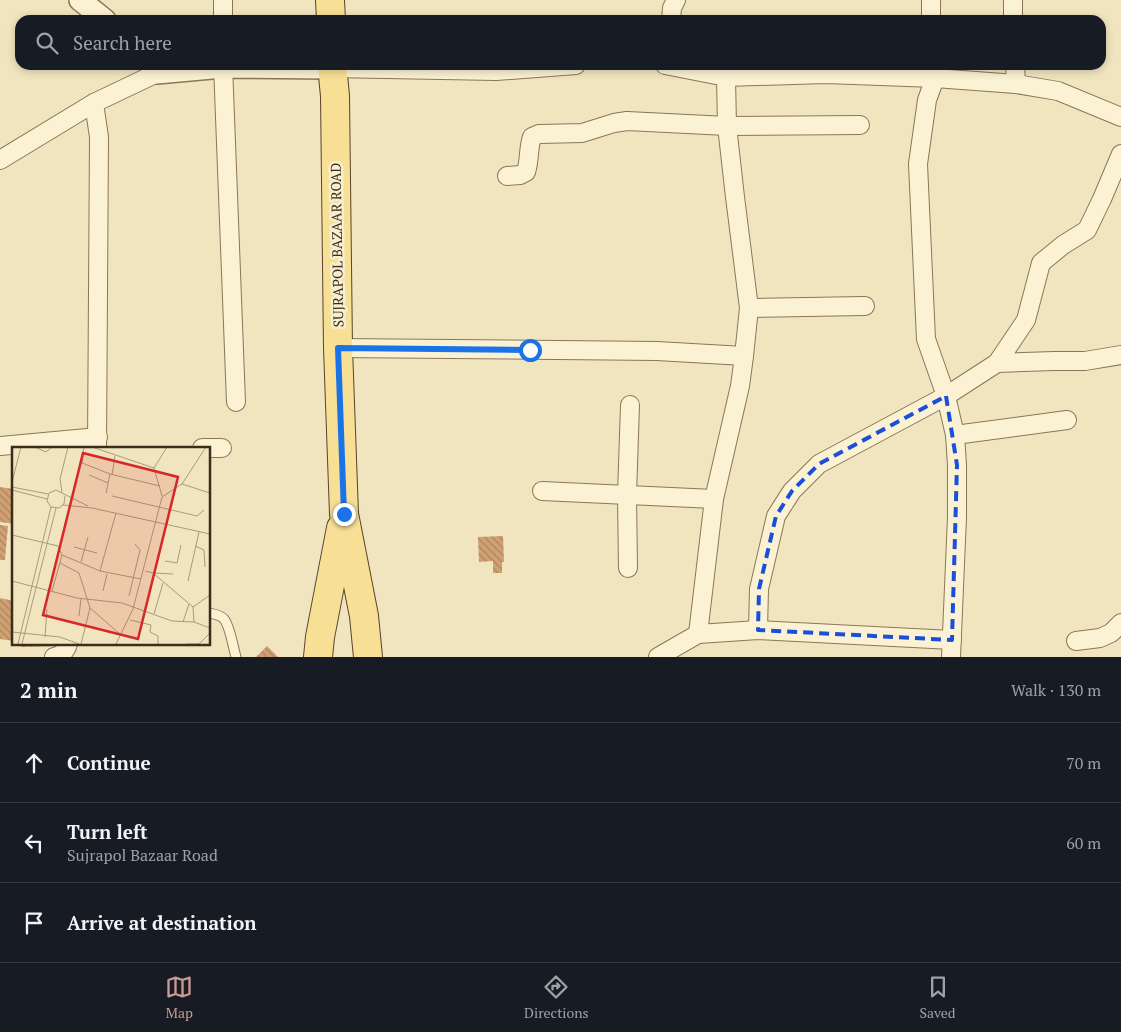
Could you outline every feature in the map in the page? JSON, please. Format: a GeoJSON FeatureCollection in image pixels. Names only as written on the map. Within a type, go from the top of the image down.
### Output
{"type":"FeatureCollection","features":[{"type":"Feature","properties":{"kind":"main road"},"geometry":{"type":"LineString","coordinates":[[330,0],[331,15]]}},
{"type":"Feature","properties":{"kind":"main road"},"geometry":{"type":"LineString","coordinates":[[343,0],[343,15]]}},
{"type":"Feature","properties":{"kind":"main road","name":"SUJRAPOL BAZAAR ROAD"},"geometry":{"type":"LineString","coordinates":[[338,70],[335,96],[338,348],[344,514],[364,616],[368,657]]}},
{"type":"Feature","properties":{"kind":"main road","name":"SUJRAPOL BAZAAR ROAD"},"geometry":{"type":"LineString","coordinates":[[318,657],[320,637],[344,514]]}},
{"type":"Feature","properties":{"kind":"street"},"geometry":{"type":"LineString","coordinates":[[80,0],[99,15]]}},
{"type":"Feature","properties":{"kind":"street"},"geometry":{"type":"LineString","coordinates":[[223,0],[223,15]]}},
{"type":"Feature","properties":{"kind":"street"},"geometry":{"type":"LineString","coordinates":[[930,15],[931,0]]}},
{"type":"Feature","properties":{"kind":"street"},"geometry":{"type":"LineString","coordinates":[[1013,0],[1013,15]]}},
{"type":"Feature","properties":{"kind":"street"},"geometry":{"type":"LineString","coordinates":[[0,160],[152,70]]}},
{"type":"Feature","properties":{"kind":"street"},"geometry":{"type":"LineString","coordinates":[[223,70],[236,402]]}},
{"type":"Feature","properties":{"kind":"street"},"geometry":{"type":"LineString","coordinates":[[456,70],[509,70]]}},
{"type":"Feature","properties":{"kind":"street"},"geometry":{"type":"LineString","coordinates":[[692,70],[726,77],[934,71],[1058,91],[1121,117]]}},
{"type":"Feature","properties":{"kind":"street"},"geometry":{"type":"LineString","coordinates":[[1015,70],[1016,84]]}},
{"type":"Feature","properties":{"kind":"street"},"geometry":{"type":"LineString","coordinates":[[658,657],[698,634],[758,630],[952,649],[957,517],[955,435],[946,396],[926,339],[918,164],[934,71]]}},
{"type":"Feature","properties":{"kind":"street"},"geometry":{"type":"LineString","coordinates":[[698,634],[714,499],[740,386],[748,308],[727,126],[726,77]]}},
{"type":"Feature","properties":{"kind":"street"},"geometry":{"type":"LineString","coordinates":[[0,446],[98,442],[98,137],[94,103]]}},
{"type":"Feature","properties":{"kind":"street"},"geometry":{"type":"LineString","coordinates":[[507,176],[520,175],[526,172],[529,144],[532,137],[539,134],[582,133],[627,121],[727,126],[860,125]]}},
{"type":"Feature","properties":{"kind":"street"},"geometry":{"type":"LineString","coordinates":[[758,630],[759,589],[776,516],[792,491],[819,464],[946,396],[997,363],[1026,320],[1041,263],[1063,245],[1087,230],[1121,154]]}},
{"type":"Feature","properties":{"kind":"street"},"geometry":{"type":"LineString","coordinates":[[748,308],[865,306]]}},
{"type":"Feature","properties":{"kind":"street"},"geometry":{"type":"LineString","coordinates":[[338,348],[657,351],[744,356]]}},
{"type":"Feature","properties":{"kind":"street"},"geometry":{"type":"LineString","coordinates":[[997,363],[1085,361],[1121,355]]}},
{"type":"Feature","properties":{"kind":"street"},"geometry":{"type":"LineString","coordinates":[[628,568],[627,495],[630,405]]}},
{"type":"Feature","properties":{"kind":"street"},"geometry":{"type":"LineString","coordinates":[[955,435],[1067,420]]}},
{"type":"Feature","properties":{"kind":"street"},"geometry":{"type":"LineString","coordinates":[[210,448],[222,448]]}},
{"type":"Feature","properties":{"kind":"street"},"geometry":{"type":"LineString","coordinates":[[542,491],[714,499]]}},
{"type":"Feature","properties":{"kind":"street"},"geometry":{"type":"LineString","coordinates":[[1076,641],[1100,638],[1121,623]]}},
{"type":"Feature","properties":{"kind":"street"},"geometry":{"type":"LineString","coordinates":[[54,657],[59,656],[68,647],[68,644]]}},
{"type":"Feature","properties":{"kind":"lane"},"geometry":{"type":"LineString","coordinates":[[210,613],[224,619],[236,657]]}},
{"type":"Feature","properties":{"kind":"highlighted area"},"geometry":{"type":"Polygon","coordinates":[[[946,396],[957,465],[952,640],[758,630],[759,589],[776,516],[792,491],[819,464],[946,396]]]}},
{"type":"Feature","properties":{"kind":"building"},"geometry":{"type":"Polygon","coordinates":[[[0,487],[12,489],[12,524],[0,522],[0,487]]]}},
{"type":"Feature","properties":{"kind":"building"},"geometry":{"type":"Polygon","coordinates":[[[0,525],[8,526],[5,560],[0,560],[0,525]]]}},
{"type":"Feature","properties":{"kind":"building"},"geometry":{"type":"Polygon","coordinates":[[[503,536],[504,562],[502,562],[502,573],[493,573],[493,561],[479,562],[478,537],[503,536]]]}},
{"type":"Feature","properties":{"kind":"building"},"geometry":{"type":"Polygon","coordinates":[[[0,598],[12,601],[12,641],[0,639],[0,598]]]}},
{"type":"Feature","properties":{"kind":"building"},"geometry":{"type":"Polygon","coordinates":[[[21,644],[56,644],[56,646],[21,647],[21,644]]]}},
{"type":"Feature","properties":{"kind":"building"},"geometry":{"type":"Polygon","coordinates":[[[267,646],[278,657],[256,657],[267,646]]]}},
{"type":"Feature","properties":{"kind":"route"},"geometry":{"type":"LineString","coordinates":[[344,514],[338,348],[530,350]]}}]}
